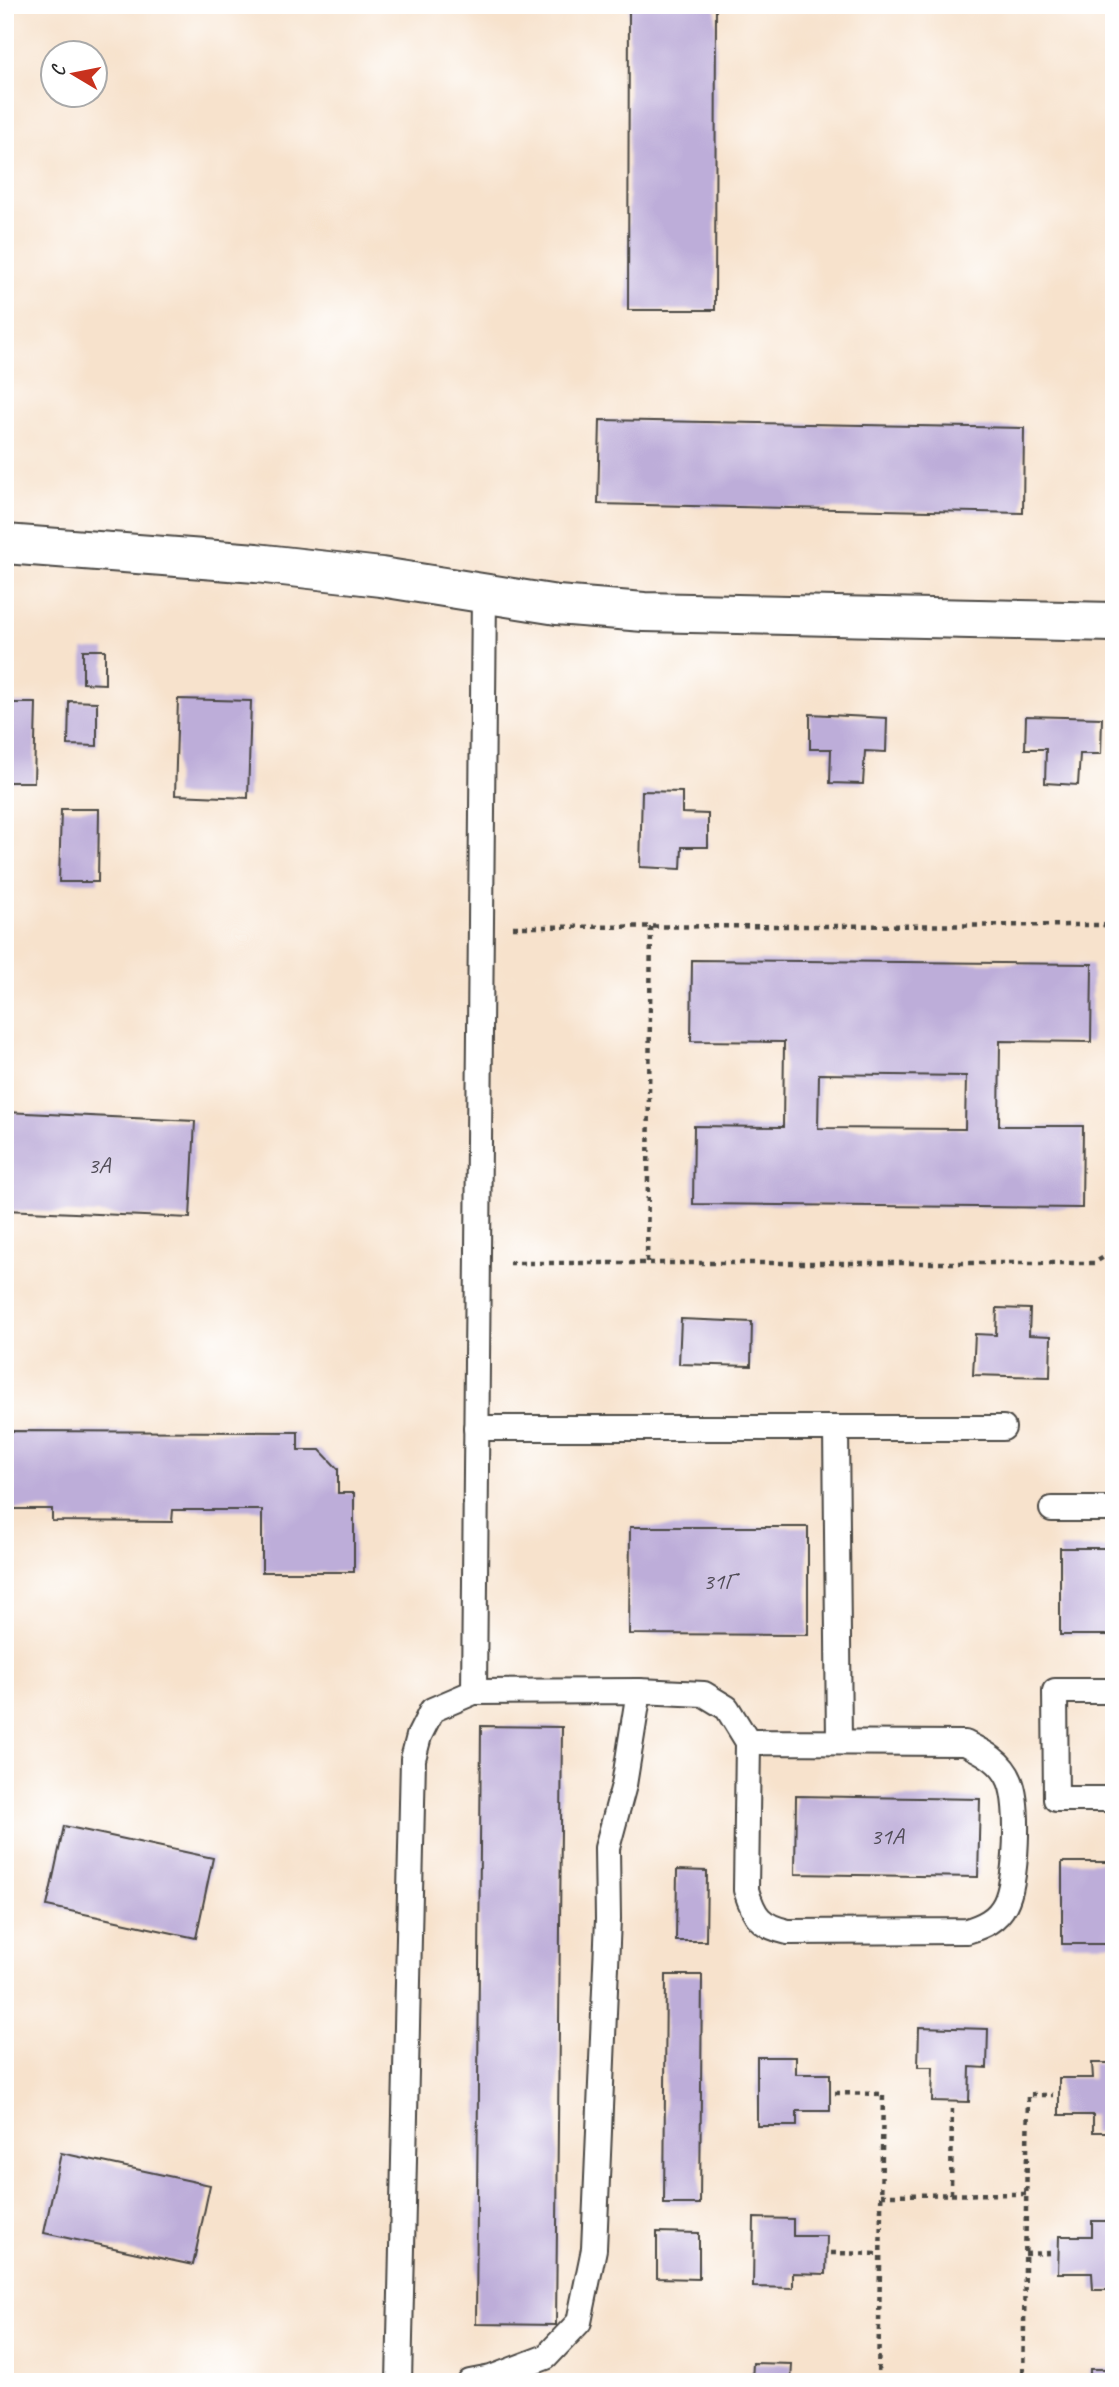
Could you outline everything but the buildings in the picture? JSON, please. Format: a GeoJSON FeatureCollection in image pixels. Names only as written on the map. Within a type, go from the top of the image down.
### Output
{"type":"FeatureCollection","features":[{"type":"Feature","properties":{"kind":"street"},"geometry":{"type":"LineString","coordinates":[[5,544],[256,563],[484,592],[557,605],[644,612],[1114,622]]}},
{"type":"Feature","properties":{"kind":"lane"},"geometry":{"type":"LineString","coordinates":[[474,1692],[484,592]]}},
{"type":"Feature","properties":{"kind":"lane"},"geometry":{"type":"LineString","coordinates":[[476,1428],[1003,1428]]}},
{"type":"Feature","properties":{"kind":"lane"},"geometry":{"type":"LineString","coordinates":[[836,1428],[839,1742]]}},
{"type":"Feature","properties":{"kind":"lane"},"geometry":{"type":"LineString","coordinates":[[1052,1509],[1114,1509]]}},
{"type":"Feature","properties":{"kind":"lane"},"geometry":{"type":"LineString","coordinates":[[470,2382],[491,2378],[546,2357],[579,2322],[594,2249],[608,1919],[607,1848],[624,1785],[639,1691]]}},
{"type":"Feature","properties":{"kind":"lane"},"geometry":{"type":"LineString","coordinates":[[399,2382],[413,1759],[419,1735],[432,1710],[474,1692],[639,1691],[704,1694],[727,1708],[748,1742],[746,1890],[753,1912],[769,1928],[788,1933],[967,1931],[989,1924],[1005,1905],[1013,1879],[1016,1802],[1010,1779],[991,1755],[965,1743],[748,1742]]}},
{"type":"Feature","properties":{"kind":"lane"},"geometry":{"type":"LineString","coordinates":[[1114,1691],[1055,1691],[1055,1705],[1056,1799],[1114,1799]]}},
{"type":"Feature","properties":{"kind":"path"},"geometry":{"type":"LineString","coordinates":[[480,927],[1103,926],[1114,929]]}},
{"type":"Feature","properties":{"kind":"path"},"geometry":{"type":"LineString","coordinates":[[647,1262],[651,927]]}},
{"type":"Feature","properties":{"kind":"path"},"geometry":{"type":"LineString","coordinates":[[546,1262],[1094,1263],[1114,1251]]}},
{"type":"Feature","properties":{"kind":"path"},"geometry":{"type":"LineString","coordinates":[[835,2093],[883,2094],[878,2382]]}},
{"type":"Feature","properties":{"kind":"path"},"geometry":{"type":"LineString","coordinates":[[1023,2382],[1028,2095],[1053,2095]]}},
{"type":"Feature","properties":{"kind":"path"},"geometry":{"type":"LineString","coordinates":[[951,2105],[951,2194]]}},
{"type":"Feature","properties":{"kind":"path"},"geometry":{"type":"LineString","coordinates":[[881,2195],[1026,2194]]}},
{"type":"Feature","properties":{"kind":"path"},"geometry":{"type":"LineString","coordinates":[[831,2253],[880,2254]]}},
{"type":"Feature","properties":{"kind":"path"},"geometry":{"type":"LineString","coordinates":[[1025,2254],[1051,2253]]}}]}
